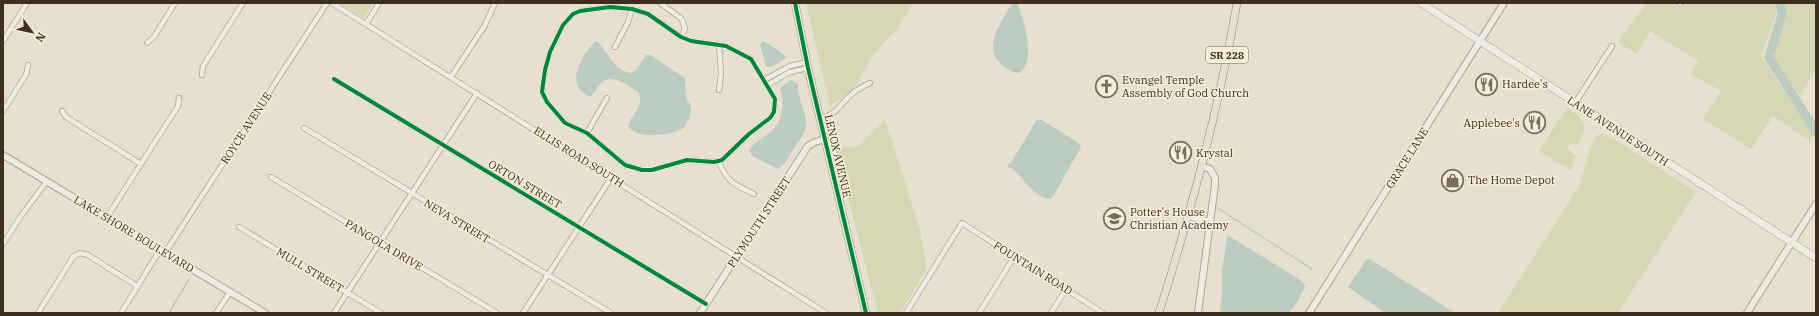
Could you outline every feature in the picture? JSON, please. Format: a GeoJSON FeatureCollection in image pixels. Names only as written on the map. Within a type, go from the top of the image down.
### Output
{"type":"FeatureCollection","features":[{"type":"Feature","properties":{"kind":"main road","name":"LENOX AVENUE"},"geometry":{"type":"LineString","coordinates":[[795,3],[820,119],[866,313]]}},
{"type":"Feature","properties":{"kind":"main road","name":"SR 228"},"geometry":{"type":"LineString","coordinates":[[1159,313],[1188,216],[1201,166],[1220,89],[1237,3]]}},
{"type":"Feature","properties":{"kind":"main road","name":"LANE AVENUE SOUTH"},"geometry":{"type":"LineString","coordinates":[[1421,3],[1816,258]]}},
{"type":"Feature","properties":{"kind":"street"},"geometry":{"type":"LineString","coordinates":[[3,41],[27,3]]}},
{"type":"Feature","properties":{"kind":"street"},"geometry":{"type":"LineString","coordinates":[[147,43],[154,37],[176,3]]}},
{"type":"Feature","properties":{"kind":"street"},"geometry":{"type":"LineString","coordinates":[[202,75],[203,66],[243,3]]}},
{"type":"Feature","properties":{"kind":"street","name":"ROYCE AVENUE"},"geometry":{"type":"LineString","coordinates":[[121,313],[137,286],[163,251],[327,3]]}},
{"type":"Feature","properties":{"kind":"street","name":"ELLIS ROAD SOUTH"},"geometry":{"type":"LineString","coordinates":[[332,3],[826,313]]}},
{"type":"Feature","properties":{"kind":"street"},"geometry":{"type":"LineString","coordinates":[[366,24],[379,3]]}},
{"type":"Feature","properties":{"kind":"street"},"geometry":{"type":"LineString","coordinates":[[451,77],[485,25],[495,3]]}},
{"type":"Feature","properties":{"kind":"street"},"geometry":{"type":"LineString","coordinates":[[660,3],[682,19],[685,29],[681,37]]}},
{"type":"Feature","properties":{"kind":"street","name":"GRACE LANE"},"geometry":{"type":"LineString","coordinates":[[1309,313],[1504,3]]}},
{"type":"Feature","properties":{"kind":"street"},"geometry":{"type":"LineString","coordinates":[[596,6],[623,7],[632,9],[659,20],[681,37],[733,48],[751,59],[767,85],[775,100],[774,112],[770,118],[749,134],[731,154],[719,162],[687,160],[652,170],[633,168],[617,159],[587,133],[559,119],[544,98],[542,84],[550,52],[563,25],[574,14],[596,6]]}},
{"type":"Feature","properties":{"kind":"street"},"geometry":{"type":"LineString","coordinates":[[616,47],[628,22],[632,9]]}},
{"type":"Feature","properties":{"kind":"street"},"geometry":{"type":"LineString","coordinates":[[719,45],[721,74],[719,90]]}},
{"type":"Feature","properties":{"kind":"street"},"geometry":{"type":"LineString","coordinates":[[1575,103],[1612,46]]}},
{"type":"Feature","properties":{"kind":"street"},"geometry":{"type":"LineString","coordinates":[[764,80],[790,66],[808,65]]}},
{"type":"Feature","properties":{"kind":"street"},"geometry":{"type":"LineString","coordinates":[[767,85],[790,72],[808,65]]}},
{"type":"Feature","properties":{"kind":"street"},"geometry":{"type":"LineString","coordinates":[[3,111],[26,75],[28,66]]}},
{"type":"Feature","properties":{"kind":"street","name":"ORTON STREET"},"geometry":{"type":"LineString","coordinates":[[334,79],[706,304]]}},
{"type":"Feature","properties":{"kind":"street"},"geometry":{"type":"LineString","coordinates":[[820,119],[839,109],[853,93],[870,83]]}},
{"type":"Feature","properties":{"kind":"street"},"geometry":{"type":"LineString","coordinates":[[334,313],[477,93]]}},
{"type":"Feature","properties":{"kind":"street"},"geometry":{"type":"LineString","coordinates":[[107,217],[178,106],[178,98]]}},
{"type":"Feature","properties":{"kind":"street"},"geometry":{"type":"LineString","coordinates":[[587,133],[607,98]]}},
{"type":"Feature","properties":{"kind":"street"},"geometry":{"type":"LineString","coordinates":[[62,111],[66,117],[141,164]]}},
{"type":"Feature","properties":{"kind":"street","name":"NEVA STREET"},"geometry":{"type":"LineString","coordinates":[[304,128],[611,313]]}},
{"type":"Feature","properties":{"kind":"street","name":"PLYMOUTH STREET"},"geometry":{"type":"LineString","coordinates":[[700,313],[808,146],[825,139]]}},
{"type":"Feature","properties":{"kind":"street","name":"LAKE SHORE BOULEVARD"},"geometry":{"type":"LineString","coordinates":[[3,155],[265,313]]}},
{"type":"Feature","properties":{"kind":"street"},"geometry":{"type":"LineString","coordinates":[[719,162],[727,179],[754,194]]}},
{"type":"Feature","properties":{"kind":"street"},"geometry":{"type":"LineString","coordinates":[[1198,313],[1215,190],[1215,178],[1210,169],[1201,166]]}},
{"type":"Feature","properties":{"kind":"street","name":"PANGOLA DRIVE"},"geometry":{"type":"LineString","coordinates":[[271,177],[497,313]]}},
{"type":"Feature","properties":{"kind":"street"},"geometry":{"type":"LineString","coordinates":[[523,313],[611,178]]}},
{"type":"Feature","properties":{"kind":"street"},"geometry":{"type":"LineString","coordinates":[[3,244],[20,216],[47,181]]}},
{"type":"Feature","properties":{"kind":"street"},"geometry":{"type":"LineString","coordinates":[[1747,313],[1816,204]]}},
{"type":"Feature","properties":{"kind":"street"},"geometry":{"type":"LineString","coordinates":[[1188,216],[1210,222]]}},
{"type":"Feature","properties":{"kind":"street","name":"FOUNTAIN ROAD"},"geometry":{"type":"LineString","coordinates":[[906,313],[962,223],[1103,313]]}},
{"type":"Feature","properties":{"kind":"street","name":"MULL STREET"},"geometry":{"type":"LineString","coordinates":[[239,227],[381,313]]}},
{"type":"Feature","properties":{"kind":"street"},"geometry":{"type":"LineString","coordinates":[[38,313],[73,257],[80,253],[88,255],[137,286]]}},
{"type":"Feature","properties":{"kind":"street"},"geometry":{"type":"LineString","coordinates":[[979,313],[1014,257]]}},
{"type":"Feature","properties":{"kind":"street"},"geometry":{"type":"LineString","coordinates":[[1051,313],[1066,289]]}},
{"type":"Feature","properties":{"kind":"street"},"geometry":{"type":"LineString","coordinates":[[216,313],[230,292]]}},
{"type":"Feature","properties":{"kind":"green space"},"geometry":{"type":"Polygon","coordinates":[[[339,3],[373,3],[364,18],[339,3]]]}},
{"type":"Feature","properties":{"kind":"green space"},"geometry":{"type":"Polygon","coordinates":[[[806,3],[913,3],[897,29],[875,52],[853,90],[830,106],[806,3]]]}},
{"type":"Feature","properties":{"kind":"green space"},"geometry":{"type":"Polygon","coordinates":[[[1646,3],[1673,3],[1680,10],[1683,5],[1682,3],[1775,3],[1776,16],[1761,56],[1814,135],[1810,141],[1773,116],[1751,149],[1703,119],[1721,91],[1690,74],[1698,61],[1650,31],[1636,54],[1618,42],[1646,3]]]}},
{"type":"Feature","properties":{"kind":"green space"},"geometry":{"type":"Polygon","coordinates":[[[1783,3],[1816,3],[1816,69],[1800,96],[1772,57],[1784,15],[1783,3]]]}},
{"type":"Feature","properties":{"kind":"green space"},"geometry":{"type":"Polygon","coordinates":[[[1567,108],[1579,117],[1585,126],[1584,132],[1577,145],[1570,144],[1567,148],[1576,156],[1571,171],[1539,151],[1567,108]]]}},
{"type":"Feature","properties":{"kind":"green space"},"geometry":{"type":"Polygon","coordinates":[[[885,119],[920,230],[927,268],[900,313],[878,313],[835,148],[859,146],[885,119]]]}},
{"type":"Feature","properties":{"kind":"green space"},"geometry":{"type":"Polygon","coordinates":[[[1600,134],[1608,135],[1696,192],[1618,313],[1498,313],[1583,180],[1581,178],[1594,138],[1600,134]]]}},
{"type":"Feature","properties":{"kind":"shaded area"},"geometry":{"type":"Polygon","coordinates":[[[1012,3],[1017,3],[1023,19],[1027,40],[1027,60],[1024,68],[1019,73],[1002,65],[996,58],[993,50],[995,34],[1012,3]]]}},
{"type":"Feature","properties":{"kind":"shaded area"},"geometry":{"type":"Polygon","coordinates":[[[763,41],[778,50],[786,57],[785,59],[771,67],[766,66],[760,45],[763,41]]]}},
{"type":"Feature","properties":{"kind":"shaded area"},"geometry":{"type":"Polygon","coordinates":[[[595,42],[598,42],[612,61],[620,69],[625,71],[631,73],[636,70],[646,55],[650,55],[685,78],[686,97],[691,113],[684,127],[678,131],[663,135],[646,135],[632,130],[628,126],[639,105],[640,96],[638,92],[615,79],[605,80],[591,96],[583,92],[577,85],[577,72],[583,58],[595,42]]]}},
{"type":"Feature","properties":{"kind":"shaded area"},"geometry":{"type":"Polygon","coordinates":[[[791,80],[798,84],[806,126],[803,135],[786,161],[778,169],[752,156],[749,150],[755,143],[773,130],[780,119],[782,113],[782,94],[780,88],[791,80]]]}},
{"type":"Feature","properties":{"kind":"shaded area"},"geometry":{"type":"Polygon","coordinates":[[[1040,119],[1079,143],[1081,147],[1054,195],[1050,199],[1039,195],[1011,167],[1009,168],[1007,165],[1012,161],[1036,121],[1040,119]]]}},
{"type":"Feature","properties":{"kind":"shaded area"},"geometry":{"type":"Polygon","coordinates":[[[1229,236],[1302,281],[1305,286],[1298,301],[1289,313],[1222,313],[1220,310],[1222,296],[1222,270],[1227,237],[1229,236]]]}},
{"type":"Feature","properties":{"kind":"shaded area"},"geometry":{"type":"Polygon","coordinates":[[[1370,259],[1455,313],[1385,313],[1348,287],[1366,260],[1370,259]]]}},
{"type":"Feature","properties":{"kind":"waterway"},"geometry":{"type":"LineString","coordinates":[[1780,3],[1782,15],[1769,57],[1816,132]]}},
{"type":"Feature","properties":{"kind":"waterway"},"geometry":{"type":"LineString","coordinates":[[1219,209],[1312,269]]}},
{"type":"Feature","properties":{"kind":"waterway"},"geometry":{"type":"LineString","coordinates":[[169,313],[189,279]]}},
{"type":"Feature","properties":{"kind":"cycle path"},"geometry":{"type":"LineString","coordinates":[[795,3],[808,68],[866,313]]}},
{"type":"Feature","properties":{"kind":"cycle path"},"geometry":{"type":"LineString","coordinates":[[610,7],[632,9],[648,14],[681,37],[691,41],[726,46],[751,59],[775,99],[774,112],[770,118],[749,134],[722,160],[714,162],[687,160],[652,170],[642,170],[625,165],[587,133],[565,123],[547,102],[542,92],[545,70],[550,52],[563,25],[573,14],[580,11],[610,7]]}},
{"type":"Feature","properties":{"kind":"cycle path"},"geometry":{"type":"LineString","coordinates":[[334,79],[706,304]]}},
{"type":"Feature","properties":{"kind":"place","name":"Hardee's"},"geometry":{"type":"Point","coordinates":[1486,84]}},
{"type":"Feature","properties":{"kind":"place","name":"Evangel Temple Assembly of God Church"},"geometry":{"type":"Point","coordinates":[1106,86]}},
{"type":"Feature","properties":{"kind":"place","name":"Applebee's"},"geometry":{"type":"Point","coordinates":[1535,123]}},
{"type":"Feature","properties":{"kind":"place","name":"Krystal"},"geometry":{"type":"Point","coordinates":[1180,153]}},
{"type":"Feature","properties":{"kind":"place","name":"The Home Depot"},"geometry":{"type":"Point","coordinates":[1452,180]}},
{"type":"Feature","properties":{"kind":"place","name":"Potter's House Christian Academy"},"geometry":{"type":"Point","coordinates":[1114,218]}}]}
